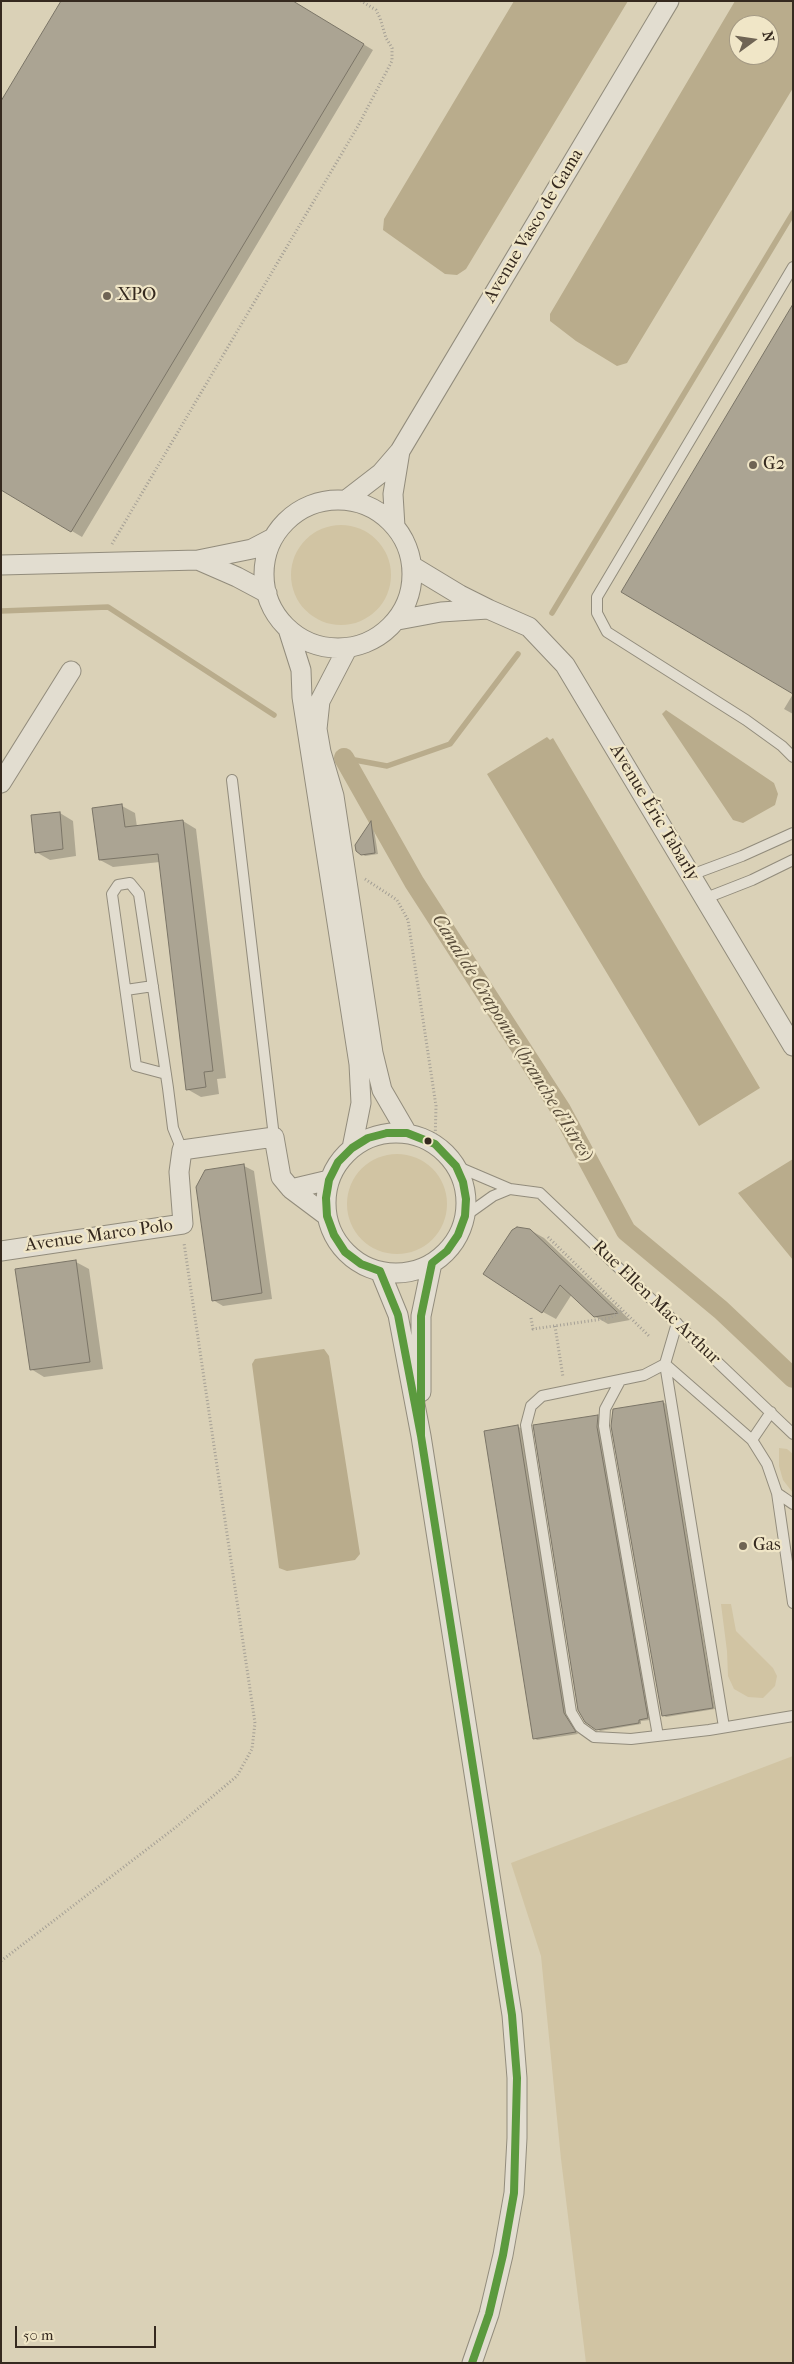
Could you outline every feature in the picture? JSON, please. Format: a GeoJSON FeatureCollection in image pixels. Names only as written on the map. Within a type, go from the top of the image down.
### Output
{"type":"FeatureCollection","features":[{"type":"Feature","properties":{"kind":"street","name":"Avenue Vasco de Gama"},"geometry":{"type":"LineString","coordinates":[[400,451],[669,1]]}},
{"type":"Feature","properties":{"kind":"street"},"geometry":{"type":"LineString","coordinates":[[346,500],[381,473],[400,451]]}},
{"type":"Feature","properties":{"kind":"street"},"geometry":{"type":"LineString","coordinates":[[395,526],[394,494],[400,451]]}},
{"type":"Feature","properties":{"kind":"street"},"geometry":{"type":"LineString","coordinates":[[346,500],[364,505],[382,514],[395,526],[407,545],[412,566],[410,594],[398,620],[384,634],[366,644],[347,649],[326,648],[312,643],[288,629],[275,613],[267,593],[264,574],[266,556],[274,538],[287,521],[304,508],[324,501],[346,500]]}},
{"type":"Feature","properties":{"kind":"street"},"geometry":{"type":"LineString","coordinates":[[1,565],[198,560],[252,549],[274,538]]}},
{"type":"Feature","properties":{"kind":"street"},"geometry":{"type":"LineString","coordinates":[[198,560],[267,593]]}},
{"type":"Feature","properties":{"kind":"street","name":"Avenue Éric Tabarly"},"geometry":{"type":"LineString","coordinates":[[412,566],[460,595],[529,627],[565,665],[793,1046]]}},
{"type":"Feature","properties":{"kind":"street","name":"Avenue Éric Tabarly"},"geometry":{"type":"LineString","coordinates":[[398,620],[441,612],[488,609]]}},
{"type":"Feature","properties":{"kind":"street"},"geometry":{"type":"LineString","coordinates":[[288,629],[301,670],[302,697],[359,1064],[361,1103],[352,1148]]}},
{"type":"Feature","properties":{"kind":"street"},"geometry":{"type":"LineString","coordinates":[[347,649],[320,701],[317,729],[321,752],[334,796],[374,1053],[382,1090],[407,1133]]}},
{"type":"Feature","properties":{"kind":"street"},"geometry":{"type":"LineString","coordinates":[[1,783],[71,671]]}},
{"type":"Feature","properties":{"kind":"street"},"geometry":{"type":"LineString","coordinates":[[387,1133],[407,1133],[435,1144],[456,1166],[463,1182],[466,1199],[465,1216],[458,1235],[447,1251],[432,1263],[416,1270],[398,1273],[380,1271],[361,1264],[345,1252],[334,1235],[327,1216],[326,1198],[330,1180],[338,1162],[352,1148],[368,1138],[387,1133]]}},
{"type":"Feature","properties":{"kind":"street"},"geometry":{"type":"LineString","coordinates":[[182,1150],[274,1138],[281,1177],[291,1189],[327,1216]]}},
{"type":"Feature","properties":{"kind":"street","name":"Avenue Marco Polo"},"geometry":{"type":"LineString","coordinates":[[1,1250],[183,1224],[179,1172],[182,1150]]}},
{"type":"Feature","properties":{"kind":"street"},"geometry":{"type":"LineString","coordinates":[[291,1189],[330,1180]]}},
{"type":"Feature","properties":{"kind":"street"},"geometry":{"type":"LineString","coordinates":[[421,1436],[421,1316],[432,1263]]}},
{"type":"Feature","properties":{"kind":"street"},"geometry":{"type":"LineString","coordinates":[[380,1271],[398,1315],[421,1436],[512,2015],[518,2078],[514,2193],[503,2255],[489,2314],[472,2363]]}},
{"type":"Feature","properties":{"kind":"lane"},"geometry":{"type":"LineString","coordinates":[[793,267],[597,597],[597,612],[607,632],[746,720],[782,746],[793,757]]}},
{"type":"Feature","properties":{"kind":"lane"},"geometry":{"type":"LineString","coordinates":[[232,780],[274,1138]]}},
{"type":"Feature","properties":{"kind":"lane"},"geometry":{"type":"LineString","coordinates":[[691,875],[742,856],[793,833]]}},
{"type":"Feature","properties":{"kind":"lane"},"geometry":{"type":"LineString","coordinates":[[706,898],[752,880],[793,860]]}},
{"type":"Feature","properties":{"kind":"lane"},"geometry":{"type":"LineString","coordinates":[[166,1074],[136,1066],[112,894],[118,885],[130,883],[139,894],[166,1074],[173,1128],[182,1150]]}},
{"type":"Feature","properties":{"kind":"lane"},"geometry":{"type":"LineString","coordinates":[[126,990],[153,986]]}},
{"type":"Feature","properties":{"kind":"lane","name":"Rue Ellen Mac Arthur"},"geometry":{"type":"LineString","coordinates":[[456,1166],[510,1189],[540,1193],[793,1434]]}},
{"type":"Feature","properties":{"kind":"lane"},"geometry":{"type":"LineString","coordinates":[[465,1216],[493,1196],[510,1189]]}},
{"type":"Feature","properties":{"kind":"lane"},"geometry":{"type":"LineString","coordinates":[[677,1323],[665,1364],[724,1727]]}},
{"type":"Feature","properties":{"kind":"lane"},"geometry":{"type":"LineString","coordinates":[[665,1364],[644,1375],[542,1396],[530,1406],[526,1425],[571,1712],[580,1727],[594,1737],[631,1739],[793,1716]]}},
{"type":"Feature","properties":{"kind":"lane"},"geometry":{"type":"LineString","coordinates":[[665,1364],[752,1440],[767,1464],[778,1493],[793,1604]]}},
{"type":"Feature","properties":{"kind":"lane"},"geometry":{"type":"LineString","coordinates":[[620,1381],[605,1409],[604,1426],[658,1736]]}},
{"type":"Feature","properties":{"kind":"lane"},"geometry":{"type":"LineString","coordinates":[[752,1440],[771,1412]]}},
{"type":"Feature","properties":{"kind":"lane"},"geometry":{"type":"LineString","coordinates":[[778,1493],[793,1504]]}},
{"type":"Feature","properties":{"kind":"path"},"geometry":{"type":"LineString","coordinates":[[102,562],[358,126],[392,61],[392,48],[386,38],[376,10],[361,1]]}},
{"type":"Feature","properties":{"kind":"path"},"geometry":{"type":"LineString","coordinates":[[344,864],[397,900],[408,920],[436,1106],[435,1144]]}},
{"type":"Feature","properties":{"kind":"path"},"geometry":{"type":"LineString","coordinates":[[548,1237],[650,1336]]}},
{"type":"Feature","properties":{"kind":"path"},"geometry":{"type":"LineString","coordinates":[[1,1961],[182,1822],[237,1776],[252,1749],[255,1723],[185,1248]]}},
{"type":"Feature","properties":{"kind":"path"},"geometry":{"type":"LineString","coordinates":[[531,1318],[533,1329],[610,1318],[623,1310]]}},
{"type":"Feature","properties":{"kind":"path"},"geometry":{"type":"LineString","coordinates":[[555,1326],[566,1391]]}},
{"type":"Feature","properties":{"kind":"shaded area"},"geometry":{"type":"Polygon","coordinates":[[[514,1],[628,1],[466,269],[457,275],[445,274],[383,230],[384,219],[514,1]]]}},
{"type":"Feature","properties":{"kind":"shaded area"},"geometry":{"type":"Polygon","coordinates":[[[735,1],[793,1],[793,88],[627,363],[617,366],[576,341],[550,321],[550,314],[735,1]]]}},
{"type":"Feature","properties":{"kind":"shaded area"},"geometry":{"type":"Polygon","coordinates":[[[341,525],[351,526],[369,533],[383,547],[390,565],[390,585],[383,603],[369,617],[351,624],[341,625],[331,624],[313,617],[299,603],[292,585],[291,575],[292,565],[299,547],[313,533],[331,526],[341,525]]]}},
{"type":"Feature","properties":{"kind":"shaded area"},"geometry":{"type":"Polygon","coordinates":[[[666,710],[774,783],[778,794],[775,805],[743,823],[733,820],[662,714],[666,710]]]}},
{"type":"Feature","properties":{"kind":"shaded area"},"geometry":{"type":"Polygon","coordinates":[[[547,737],[550,740],[553,738],[760,1088],[699,1126],[487,774],[547,737]]]}},
{"type":"Feature","properties":{"kind":"shaded area"},"geometry":{"type":"Polygon","coordinates":[[[397,1154],[407,1155],[425,1162],[439,1176],[446,1194],[446,1214],[439,1232],[425,1246],[407,1253],[397,1254],[387,1253],[369,1246],[355,1232],[348,1214],[347,1204],[348,1194],[355,1176],[369,1162],[387,1155],[397,1154]]]}},
{"type":"Feature","properties":{"kind":"shaded area"},"geometry":{"type":"Polygon","coordinates":[[[793,1159],[793,1260],[738,1193],[793,1159]]]}},
{"type":"Feature","properties":{"kind":"shaded area"},"geometry":{"type":"Polygon","coordinates":[[[324,1349],[329,1356],[360,1554],[355,1560],[287,1571],[279,1568],[252,1364],[255,1359],[324,1349]]]}},
{"type":"Feature","properties":{"kind":"shaded area"},"geometry":{"type":"Polygon","coordinates":[[[779,1448],[787,1449],[793,1454],[793,1493],[783,1480],[779,1466],[779,1448]]]}},
{"type":"Feature","properties":{"kind":"shaded area"},"geometry":{"type":"Polygon","coordinates":[[[721,1604],[731,1604],[736,1631],[773,1668],[777,1676],[775,1686],[763,1698],[748,1697],[734,1689],[728,1676],[721,1604]]]}},
{"type":"Feature","properties":{"kind":"shaded area"},"geometry":{"type":"Polygon","coordinates":[[[793,1756],[793,2363],[586,2363],[561,2159],[541,1956],[511,1863],[793,1756]]]}},
{"type":"Feature","properties":{"kind":"building","name":"XPO"},"geometry":{"type":"Polygon","coordinates":[[[61,1],[293,1],[364,44],[71,532],[1,490],[1,101],[61,1]]]}},
{"type":"Feature","properties":{"kind":"building","name":"G2"},"geometry":{"type":"Polygon","coordinates":[[[793,304],[793,694],[621,592],[793,304]]]}},
{"type":"Feature","properties":{"kind":"building"},"geometry":{"type":"Polygon","coordinates":[[[122,804],[125,827],[183,820],[213,1071],[204,1072],[206,1087],[186,1090],[158,854],[99,860],[92,808],[122,804]]]}},
{"type":"Feature","properties":{"kind":"building"},"geometry":{"type":"Polygon","coordinates":[[[60,812],[63,849],[35,853],[31,815],[60,812]]]}},
{"type":"Feature","properties":{"kind":"building"},"geometry":{"type":"Polygon","coordinates":[[[371,821],[375,853],[361,855],[356,851],[355,845],[371,821]]]}},
{"type":"Feature","properties":{"kind":"building"},"geometry":{"type":"Polygon","coordinates":[[[244,1164],[262,1293],[212,1301],[196,1187],[205,1170],[244,1164]]]}},
{"type":"Feature","properties":{"kind":"building"},"geometry":{"type":"Polygon","coordinates":[[[517,1227],[530,1229],[618,1313],[594,1317],[560,1285],[542,1313],[483,1274],[512,1230],[517,1227]]]}},
{"type":"Feature","properties":{"kind":"building"},"geometry":{"type":"Polygon","coordinates":[[[76,1260],[90,1362],[30,1370],[15,1269],[76,1260]]]}},
{"type":"Feature","properties":{"kind":"building"},"geometry":{"type":"Polygon","coordinates":[[[663,1401],[713,1708],[662,1716],[611,1426],[613,1409],[663,1401]]]}},
{"type":"Feature","properties":{"kind":"building"},"geometry":{"type":"Polygon","coordinates":[[[598,1415],[597,1427],[648,1718],[639,1720],[639,1723],[596,1730],[585,1722],[578,1710],[533,1425],[598,1415]]]}},
{"type":"Feature","properties":{"kind":"building"},"geometry":{"type":"Polygon","coordinates":[[[518,1425],[564,1713],[576,1732],[533,1739],[484,1431],[518,1425]]]}},
{"type":"Feature","properties":{"kind":"waterway"},"geometry":{"type":"LineString","coordinates":[[552,613],[793,213]]}},
{"type":"Feature","properties":{"kind":"waterway","name":"Canal de Craponne (branche d'Istres)"},"geometry":{"type":"LineString","coordinates":[[1,611],[108,607],[274,715]]}},
{"type":"Feature","properties":{"kind":"waterway"},"geometry":{"type":"LineString","coordinates":[[344,758],[387,766],[450,744],[518,654]]}},
{"type":"Feature","properties":{"kind":"waterway","name":"Canal de Craponne (branche d'Istres)"},"geometry":{"type":"LineString","coordinates":[[344,758],[414,882],[561,1110],[626,1231],[721,1310],[793,1378]]}},
{"type":"Feature","properties":{"kind":"transit line"},"geometry":{"type":"LineString","coordinates":[[387,1133],[407,1133],[435,1144],[456,1166],[463,1182],[466,1199],[465,1216],[458,1235],[447,1251],[432,1263],[421,1316],[421,1436],[398,1315],[380,1271],[361,1264],[345,1252],[334,1235],[327,1216],[326,1198],[329,1180],[338,1162],[352,1148],[368,1138],[387,1133]]}},
{"type":"Feature","properties":{"kind":"transit line"},"geometry":{"type":"LineString","coordinates":[[421,1436],[512,2015],[517,2078],[514,2193],[503,2255],[489,2314],[472,2363]]}},
{"type":"Feature","properties":{"kind":"place","name":"XPO"},"geometry":{"type":"Point","coordinates":[107,296]}},
{"type":"Feature","properties":{"kind":"place","name":"G2"},"geometry":{"type":"Point","coordinates":[753,465]}},
{"type":"Feature","properties":{"kind":"place","name":"Gas"},"geometry":{"type":"Point","coordinates":[743,1546]}}]}
